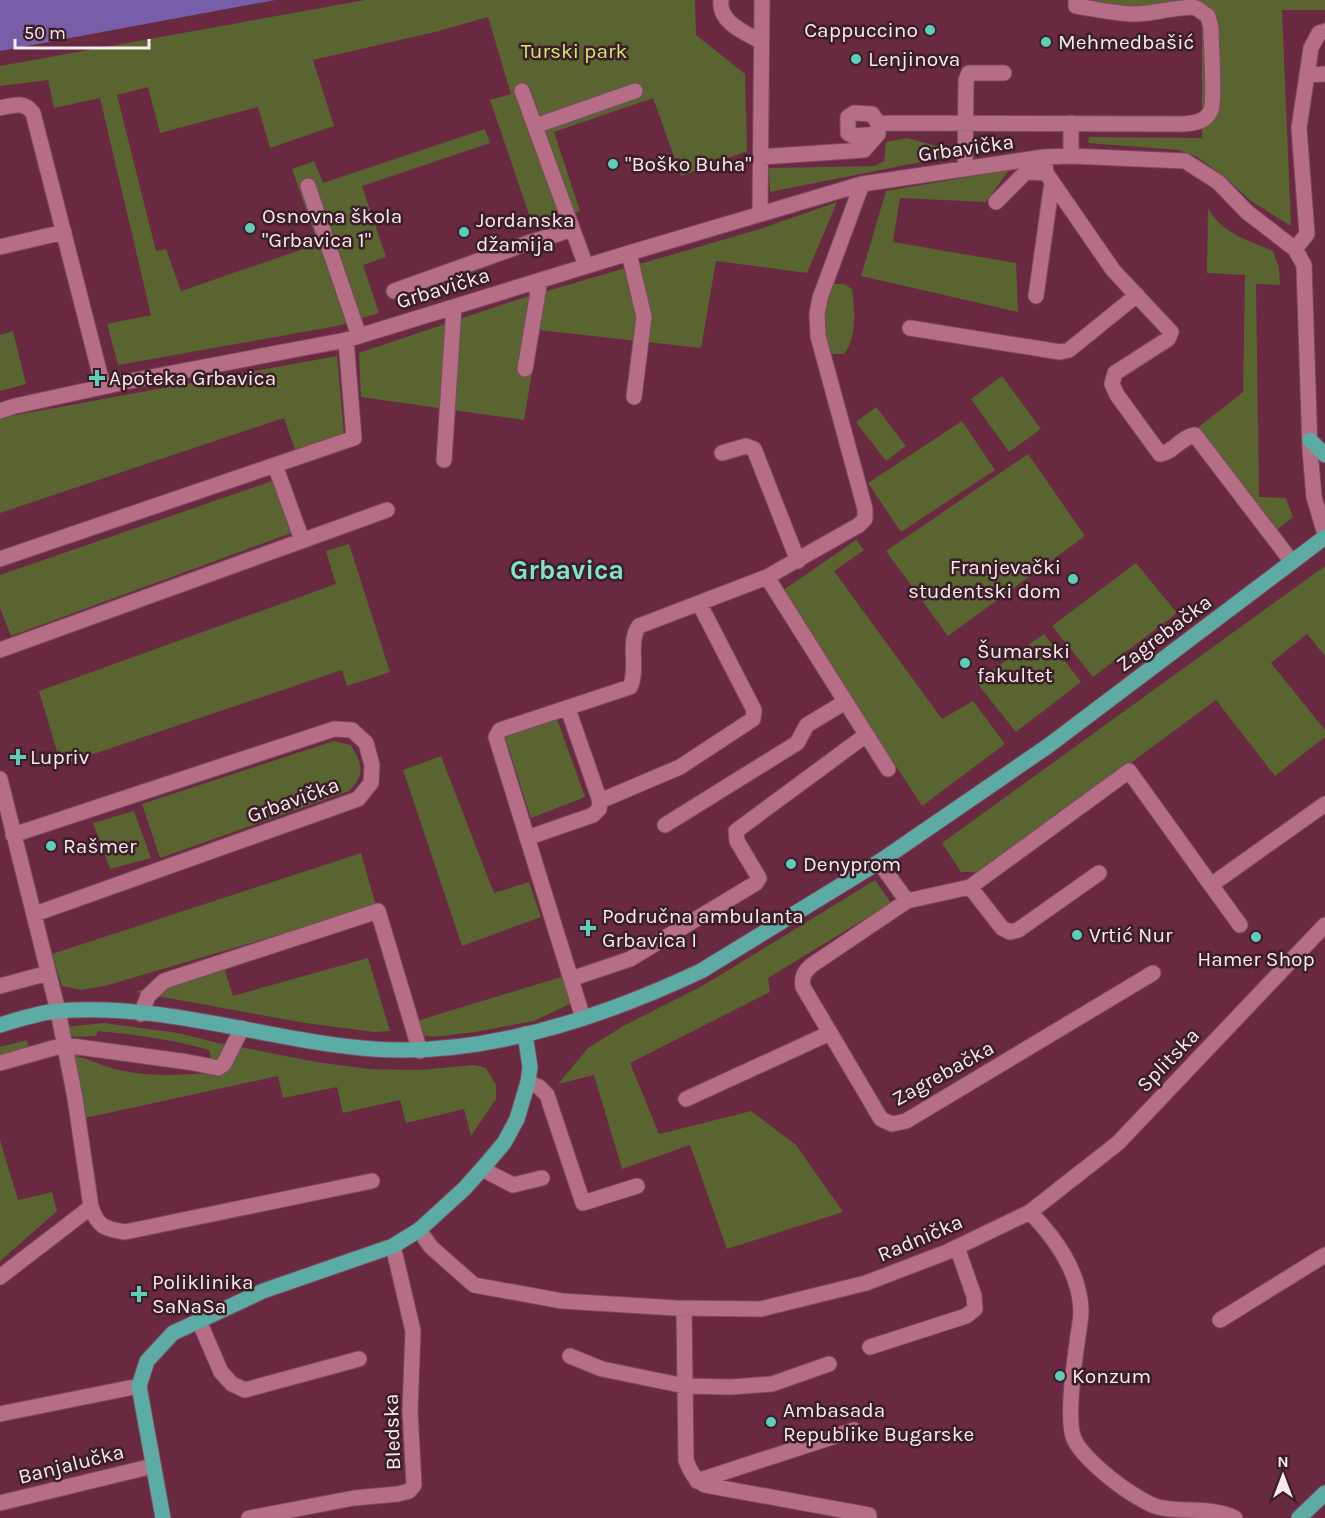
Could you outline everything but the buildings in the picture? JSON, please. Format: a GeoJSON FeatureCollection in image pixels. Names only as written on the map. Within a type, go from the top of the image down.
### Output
{"type":"FeatureCollection","features":[{"type":"Feature","properties":{"kind":"main road"},"geometry":{"type":"LineString","coordinates":[[1310,440],[1325,455]]}},
{"type":"Feature","properties":{"kind":"main road","name":"Zagrebačka"},"geometry":{"type":"LineString","coordinates":[[525,1034],[583,1018],[669,986],[700,970],[879,862],[1092,715],[1325,536]]}},
{"type":"Feature","properties":{"kind":"main road"},"geometry":{"type":"LineString","coordinates":[[0,1025],[37,1014],[58,1011],[141,1014],[242,1028],[324,1043],[374,1049],[420,1051],[466,1047],[525,1034],[530,1067],[517,1119],[504,1143],[482,1169],[464,1189],[419,1230],[393,1245],[263,1291],[173,1333],[147,1361],[139,1386],[163,1518]]}},
{"type":"Feature","properties":{"kind":"main road"},"geometry":{"type":"LineString","coordinates":[[1299,1518],[1325,1493]]}},
{"type":"Feature","properties":{"kind":"street"},"geometry":{"type":"LineString","coordinates":[[721,0],[720,9],[730,23],[760,41]]}},
{"type":"Feature","properties":{"kind":"street"},"geometry":{"type":"LineString","coordinates":[[760,213],[762,0]]}},
{"type":"Feature","properties":{"kind":"street"},"geometry":{"type":"LineString","coordinates":[[760,157],[864,150],[878,128],[965,123],[1196,123],[1203,120],[1212,109],[1208,16],[1196,8],[1182,8],[1159,13],[1108,12],[1076,6],[1076,0]]}},
{"type":"Feature","properties":{"kind":"street"},"geometry":{"type":"LineString","coordinates":[[1325,31],[1319,33],[1314,40],[1299,129],[1307,234],[1295,249],[1304,265],[1314,497],[1325,536]]}},
{"type":"Feature","properties":{"kind":"street"},"geometry":{"type":"LineString","coordinates":[[965,169],[966,80],[969,73],[1004,73]]}},
{"type":"Feature","properties":{"kind":"street"},"geometry":{"type":"LineString","coordinates":[[1307,75],[1325,74]]}},
{"type":"Feature","properties":{"kind":"street"},"geometry":{"type":"LineString","coordinates":[[522,91],[586,266]]}},
{"type":"Feature","properties":{"kind":"street"},"geometry":{"type":"LineString","coordinates":[[535,126],[635,91]]}},
{"type":"Feature","properties":{"kind":"street"},"geometry":{"type":"LineString","coordinates":[[0,108],[20,104],[28,107],[33,113],[103,387]]}},
{"type":"Feature","properties":{"kind":"street"},"geometry":{"type":"LineString","coordinates":[[1071,123],[1071,156]]}},
{"type":"Feature","properties":{"kind":"street","name":"Grbavička"},"geometry":{"type":"LineString","coordinates":[[0,411],[15,405],[353,338],[862,184],[965,169],[1048,171],[1071,156],[1185,161],[1218,182],[1247,212],[1295,249]]}},
{"type":"Feature","properties":{"kind":"street"},"geometry":{"type":"LineString","coordinates":[[996,202],[1026,172],[1048,171]]}},
{"type":"Feature","properties":{"kind":"street"},"geometry":{"type":"LineString","coordinates":[[1048,171],[1113,270],[1171,332],[1168,339],[1115,373],[1112,384],[1117,395],[1160,454],[1166,453],[1188,436],[1195,435],[1292,562]]}},
{"type":"Feature","properties":{"kind":"street"},"geometry":{"type":"LineString","coordinates":[[1036,296],[1048,171]]}},
{"type":"Feature","properties":{"kind":"street"},"geometry":{"type":"LineString","coordinates":[[583,1018],[496,745],[496,737],[500,730],[630,687],[634,678],[634,633],[639,626],[767,577],[859,525],[865,519],[865,509],[818,336],[817,314],[820,298],[862,184]]}},
{"type":"Feature","properties":{"kind":"street"},"geometry":{"type":"LineString","coordinates":[[0,559],[354,438],[353,338],[308,186]]}},
{"type":"Feature","properties":{"kind":"street"},"geometry":{"type":"LineString","coordinates":[[394,291],[572,228]]}},
{"type":"Feature","properties":{"kind":"street"},"geometry":{"type":"LineString","coordinates":[[0,247],[64,232]]}},
{"type":"Feature","properties":{"kind":"street"},"geometry":{"type":"LineString","coordinates":[[629,253],[644,317],[634,397]]}},
{"type":"Feature","properties":{"kind":"street"},"geometry":{"type":"LineString","coordinates":[[525,369],[540,280]]}},
{"type":"Feature","properties":{"kind":"street"},"geometry":{"type":"LineString","coordinates":[[910,328],[1060,352],[1069,350],[1137,295]]}},
{"type":"Feature","properties":{"kind":"street"},"geometry":{"type":"LineString","coordinates":[[444,460],[454,307]]}},
{"type":"Feature","properties":{"kind":"street"},"geometry":{"type":"LineString","coordinates":[[722,453],[746,446],[754,449],[798,561]]}},
{"type":"Feature","properties":{"kind":"street"},"geometry":{"type":"LineString","coordinates":[[275,465],[302,540]]}},
{"type":"Feature","properties":{"kind":"street"},"geometry":{"type":"LineString","coordinates":[[0,650],[387,510]]}},
{"type":"Feature","properties":{"kind":"street"},"geometry":{"type":"LineString","coordinates":[[767,577],[888,769]]}},
{"type":"Feature","properties":{"kind":"street"},"geometry":{"type":"LineString","coordinates":[[600,801],[680,767],[753,719],[754,710],[699,603]]}},
{"type":"Feature","properties":{"kind":"street"},"geometry":{"type":"LineString","coordinates":[[665,825],[797,743],[807,725],[845,702]]}},
{"type":"Feature","properties":{"kind":"street"},"geometry":{"type":"LineString","coordinates":[[527,838],[592,815],[599,809],[600,801],[568,709]]}},
{"type":"Feature","properties":{"kind":"street","name":"Grbavička"},"geometry":{"type":"LineString","coordinates":[[13,835],[334,729],[352,730],[366,743],[372,765],[371,783],[358,799],[34,914]]}},
{"type":"Feature","properties":{"kind":"street"},"geometry":{"type":"LineString","coordinates":[[571,979],[630,959],[756,883],[759,878],[737,841],[736,831],[866,735]]}},
{"type":"Feature","properties":{"kind":"street","name":"Zagrebačka"},"geometry":{"type":"LineString","coordinates":[[1153,973],[906,1121],[892,1124],[881,1119],[803,987],[803,974],[812,965],[907,901],[970,887],[1129,771],[1240,925]]}},
{"type":"Feature","properties":{"kind":"street"},"geometry":{"type":"LineString","coordinates":[[0,779],[58,1011],[75,1098],[91,1207],[96,1221],[108,1230],[125,1232],[372,1181]]}},
{"type":"Feature","properties":{"kind":"street"},"geometry":{"type":"LineString","coordinates":[[1211,885],[1325,804]]}},
{"type":"Feature","properties":{"kind":"street"},"geometry":{"type":"LineString","coordinates":[[879,862],[907,901]]}},
{"type":"Feature","properties":{"kind":"street"},"geometry":{"type":"LineString","coordinates":[[970,887],[1002,928],[1010,932],[1018,930],[1099,873]]}},
{"type":"Feature","properties":{"kind":"street"},"geometry":{"type":"LineString","coordinates":[[141,1014],[147,996],[164,981],[378,910],[420,1051]]}},
{"type":"Feature","properties":{"kind":"street","name":"Splitska"},"geometry":{"type":"LineString","coordinates":[[1030,1212],[1118,1143],[1325,925]]}},
{"type":"Feature","properties":{"kind":"street"},"geometry":{"type":"LineString","coordinates":[[0,986],[48,973]]}},
{"type":"Feature","properties":{"kind":"street"},"geometry":{"type":"LineString","coordinates":[[0,1063],[64,1045],[140,1054],[218,1068],[224,1064],[242,1028]]}},
{"type":"Feature","properties":{"kind":"street"},"geometry":{"type":"LineString","coordinates":[[686,1099],[830,1033]]}},
{"type":"Feature","properties":{"kind":"street"},"geometry":{"type":"LineString","coordinates":[[528,1082],[539,1087],[547,1095],[583,1203],[637,1186]]}},
{"type":"Feature","properties":{"kind":"street"},"geometry":{"type":"LineString","coordinates":[[482,1169],[513,1185],[542,1178]]}},
{"type":"Feature","properties":{"kind":"street"},"geometry":{"type":"LineString","coordinates":[[0,1277],[91,1207]]}},
{"type":"Feature","properties":{"kind":"street"},"geometry":{"type":"LineString","coordinates":[[1030,1212],[1047,1230],[1069,1261],[1078,1294],[1080,1320],[1071,1414],[1073,1437],[1090,1459],[1123,1487],[1151,1505],[1161,1508],[1197,1509],[1226,1514],[1235,1518]]}},
{"type":"Feature","properties":{"kind":"street","name":"Radnička"},"geometry":{"type":"LineString","coordinates":[[419,1230],[431,1247],[474,1285],[562,1301],[684,1309],[761,1309],[866,1283],[957,1247],[1030,1212]]}},
{"type":"Feature","properties":{"kind":"street","name":"Bledska"},"geometry":{"type":"LineString","coordinates":[[249,1518],[354,1498],[398,1494],[409,1491],[414,1485],[410,1411],[413,1331],[393,1245]]}},
{"type":"Feature","properties":{"kind":"street"},"geometry":{"type":"LineString","coordinates":[[870,1347],[966,1316],[975,1309],[974,1296],[957,1247]]}},
{"type":"Feature","properties":{"kind":"street"},"geometry":{"type":"LineString","coordinates":[[1220,1320],[1325,1255]]}},
{"type":"Feature","properties":{"kind":"street"},"geometry":{"type":"LineString","coordinates":[[684,1309],[686,1460],[697,1481],[705,1485],[869,1515]]}},
{"type":"Feature","properties":{"kind":"street"},"geometry":{"type":"LineString","coordinates":[[199,1321],[221,1372],[232,1384],[245,1390],[359,1359]]}},
{"type":"Feature","properties":{"kind":"street"},"geometry":{"type":"LineString","coordinates":[[570,1356],[602,1369],[686,1386],[731,1387],[771,1384],[829,1364]]}},
{"type":"Feature","properties":{"kind":"street"},"geometry":{"type":"LineString","coordinates":[[0,1414],[139,1386]]}},
{"type":"Feature","properties":{"kind":"street"},"geometry":{"type":"LineString","coordinates":[[697,1481],[854,1430]]}},
{"type":"Feature","properties":{"kind":"street","name":"Banjalučka"},"geometry":{"type":"LineString","coordinates":[[0,1503],[153,1466]]}},
{"type":"Feature","properties":{"kind":"green space","name":"Turski park"},"geometry":{"type":"Polygon","coordinates":[[[365,0],[695,0],[696,35],[745,74],[747,151],[681,176],[653,98],[554,132],[580,211],[533,226],[490,100],[511,94],[488,17],[435,32],[313,60],[334,126],[270,148],[258,107],[160,133],[148,87],[117,95],[156,251],[166,249],[181,291],[318,244],[292,169],[314,161],[323,183],[485,129],[490,143],[362,186],[386,257],[363,265],[379,313],[337,326],[118,365],[107,324],[151,315],[100,98],[54,108],[48,80],[0,86],[0,66],[365,0]]]}},
{"type":"Feature","properties":{"kind":"green space"},"geometry":{"type":"Polygon","coordinates":[[[1080,0],[1325,0],[1325,10],[1282,10],[1291,226],[1251,201],[1220,173],[1197,157],[1179,150],[1088,143],[1089,137],[1202,138],[1202,12],[1080,2],[1080,0]]]}},
{"type":"Feature","properties":{"kind":"green space"},"geometry":{"type":"Polygon","coordinates":[[[907,138],[940,147],[944,153],[941,158],[770,192],[769,168],[874,166],[884,161],[886,142],[907,138]]]}},
{"type":"Feature","properties":{"kind":"green space"},"geometry":{"type":"Polygon","coordinates":[[[1009,170],[986,202],[900,198],[893,242],[1016,263],[1018,312],[861,276],[886,191],[1009,170]]]}},
{"type":"Feature","properties":{"kind":"green space"},"geometry":{"type":"Polygon","coordinates":[[[837,202],[807,273],[716,261],[701,348],[539,330],[524,420],[361,397],[359,353],[516,300],[760,229],[837,202]]]}},
{"type":"Feature","properties":{"kind":"green space"},"geometry":{"type":"Polygon","coordinates":[[[1208,208],[1228,230],[1273,251],[1279,268],[1280,285],[1256,284],[1259,497],[1286,498],[1293,517],[1269,536],[1187,436],[1243,392],[1245,275],[1207,273],[1208,208]]]}},
{"type":"Feature","properties":{"kind":"green space"},"geometry":{"type":"Polygon","coordinates":[[[832,284],[844,284],[852,289],[853,332],[844,354],[832,354],[825,344],[823,335],[824,304],[832,284]]]}},
{"type":"Feature","properties":{"kind":"green space"},"geometry":{"type":"Polygon","coordinates":[[[13,331],[26,384],[0,391],[0,335],[13,331]]]}},
{"type":"Feature","properties":{"kind":"green space"},"geometry":{"type":"Polygon","coordinates":[[[337,356],[344,433],[295,450],[284,418],[0,513],[0,418],[337,356]]]}},
{"type":"Feature","properties":{"kind":"green space"},"geometry":{"type":"Polygon","coordinates":[[[1002,376],[1041,429],[1009,452],[971,399],[1002,376]]]}},
{"type":"Feature","properties":{"kind":"green space"},"geometry":{"type":"Polygon","coordinates":[[[876,407],[906,446],[886,461],[856,422],[876,407]]]}},
{"type":"Feature","properties":{"kind":"green space"},"geometry":{"type":"Polygon","coordinates":[[[962,421],[995,470],[901,532],[868,483],[962,421]]]}},
{"type":"Feature","properties":{"kind":"green space"},"geometry":{"type":"Polygon","coordinates":[[[1028,454],[1085,536],[948,636],[886,551],[1028,454]]]}},
{"type":"Feature","properties":{"kind":"green space"},"geometry":{"type":"Polygon","coordinates":[[[275,480],[294,532],[11,636],[0,608],[0,575],[275,480]]]}},
{"type":"Feature","properties":{"kind":"green space"},"geometry":{"type":"Polygon","coordinates":[[[856,540],[864,550],[834,571],[942,719],[973,701],[1005,744],[922,806],[782,591],[856,540]]]}},
{"type":"Feature","properties":{"kind":"green space"},"geometry":{"type":"Polygon","coordinates":[[[349,544],[390,672],[347,686],[342,670],[61,765],[39,691],[336,584],[326,551],[349,544]]]}},
{"type":"Feature","properties":{"kind":"green space"},"geometry":{"type":"Polygon","coordinates":[[[1136,563],[1177,613],[1093,677],[1052,626],[1136,563]]]}},
{"type":"Feature","properties":{"kind":"green space"},"geometry":{"type":"Polygon","coordinates":[[[1325,566],[1325,656],[1307,634],[1271,663],[1325,730],[1325,737],[1275,776],[1216,700],[983,872],[961,872],[942,843],[1325,566]]]}},
{"type":"Feature","properties":{"kind":"green space"},"geometry":{"type":"Polygon","coordinates":[[[1044,634],[1081,682],[1016,732],[976,682],[1044,634]]]}},
{"type":"Feature","properties":{"kind":"green space"},"geometry":{"type":"Polygon","coordinates":[[[557,719],[585,797],[531,818],[505,737],[557,719]]]}},
{"type":"Feature","properties":{"kind":"green space"},"geometry":{"type":"Polygon","coordinates":[[[334,741],[351,745],[360,763],[360,774],[349,791],[160,858],[142,804],[334,741]]]}},
{"type":"Feature","properties":{"kind":"green space"},"geometry":{"type":"Polygon","coordinates":[[[441,756],[494,893],[529,882],[541,917],[462,946],[403,770],[441,756]]]}},
{"type":"Feature","properties":{"kind":"green space"},"geometry":{"type":"Polygon","coordinates":[[[134,811],[151,858],[110,869],[93,823],[134,811]]]}},
{"type":"Feature","properties":{"kind":"green space"},"geometry":{"type":"Polygon","coordinates":[[[361,853],[376,906],[105,986],[81,990],[62,986],[52,954],[361,853]]]}},
{"type":"Feature","properties":{"kind":"green space"},"geometry":{"type":"Polygon","coordinates":[[[875,880],[891,903],[768,978],[770,992],[630,1063],[659,1134],[751,1111],[796,1145],[843,1212],[727,1249],[690,1145],[622,1169],[594,1075],[558,1084],[588,1048],[625,1025],[704,985],[875,880]]]}},
{"type":"Feature","properties":{"kind":"green space"},"geometry":{"type":"Polygon","coordinates":[[[368,958],[390,1031],[374,1032],[305,1023],[135,992],[222,962],[233,996],[368,958]]]}},
{"type":"Feature","properties":{"kind":"green space"},"geometry":{"type":"Polygon","coordinates":[[[561,977],[572,1003],[534,1021],[434,1037],[419,1035],[410,1023],[561,977]]]}},
{"type":"Feature","properties":{"kind":"green space"},"geometry":{"type":"Polygon","coordinates":[[[104,1023],[178,1033],[226,1045],[216,1062],[211,1059],[209,1050],[154,1038],[98,1031],[96,1036],[66,1037],[65,1027],[104,1023]]]}},
{"type":"Feature","properties":{"kind":"green space"},"geometry":{"type":"Polygon","coordinates":[[[27,1040],[29,1050],[0,1059],[0,1047],[27,1040]]]}},
{"type":"Feature","properties":{"kind":"green space"},"geometry":{"type":"Polygon","coordinates":[[[240,1047],[316,1062],[369,1069],[419,1070],[474,1065],[486,1068],[496,1085],[496,1099],[471,1136],[464,1109],[406,1123],[400,1100],[343,1113],[337,1087],[283,1098],[278,1076],[85,1118],[69,1055],[116,1070],[160,1075],[184,1074],[222,1072],[240,1047]]]}},
{"type":"Feature","properties":{"kind":"green space"},"geometry":{"type":"Polygon","coordinates":[[[0,1140],[18,1200],[52,1192],[57,1211],[0,1261],[0,1140]]]}},
{"type":"Feature","properties":{"kind":"shaded area"},"geometry":{"type":"Polygon","coordinates":[[[0,0],[275,0],[0,51],[0,0]]]}},
{"type":"Feature","properties":{"kind":"place","name":"Cappuccino"},"geometry":{"type":"Point","coordinates":[930,30]}},
{"type":"Feature","properties":{"kind":"place","name":"Mehmedbašić"},"geometry":{"type":"Point","coordinates":[1046,42]}},
{"type":"Feature","properties":{"kind":"place","name":"Lenjinova"},"geometry":{"type":"Point","coordinates":[856,59]}},
{"type":"Feature","properties":{"kind":"place","name":"\"Boško Buha\""},"geometry":{"type":"Point","coordinates":[613,164]}},
{"type":"Feature","properties":{"kind":"place","name":"Osnovna škola \"Grbavica 1\""},"geometry":{"type":"Point","coordinates":[250,228]}},
{"type":"Feature","properties":{"kind":"place","name":"Jordanska džamija"},"geometry":{"type":"Point","coordinates":[464,232]}},
{"type":"Feature","properties":{"kind":"place","name":"Apoteka Grbavica"},"geometry":{"type":"Point","coordinates":[97,378]}},
{"type":"Feature","properties":{"kind":"place","name":"Franjevački studentski dom"},"geometry":{"type":"Point","coordinates":[1073,579]}},
{"type":"Feature","properties":{"kind":"place","name":"Šumarski fakultet"},"geometry":{"type":"Point","coordinates":[965,663]}},
{"type":"Feature","properties":{"kind":"place","name":"Lupriv"},"geometry":{"type":"Point","coordinates":[18,757]}},
{"type":"Feature","properties":{"kind":"place","name":"Rašmer"},"geometry":{"type":"Point","coordinates":[51,846]}},
{"type":"Feature","properties":{"kind":"place","name":"Denyprom"},"geometry":{"type":"Point","coordinates":[791,864]}},
{"type":"Feature","properties":{"kind":"place","name":"Područna ambulanta Grbavica I"},"geometry":{"type":"Point","coordinates":[588,928]}},
{"type":"Feature","properties":{"kind":"place","name":"Vrtić Nur"},"geometry":{"type":"Point","coordinates":[1077,935]}},
{"type":"Feature","properties":{"kind":"place","name":"Hamer Shop"},"geometry":{"type":"Point","coordinates":[1256,937]}},
{"type":"Feature","properties":{"kind":"place","name":"Poliklinika SaNaSa"},"geometry":{"type":"Point","coordinates":[139,1294]}},
{"type":"Feature","properties":{"kind":"place","name":"Konzum"},"geometry":{"type":"Point","coordinates":[1060,1376]}},
{"type":"Feature","properties":{"kind":"place","name":"Ambasada Republike Bugarske"},"geometry":{"type":"Point","coordinates":[771,1422]}},
{"type":"Feature","properties":{"kind":"district","name":"Grbavica"},"geometry":{"type":"Point","coordinates":[567,570]}}]}
